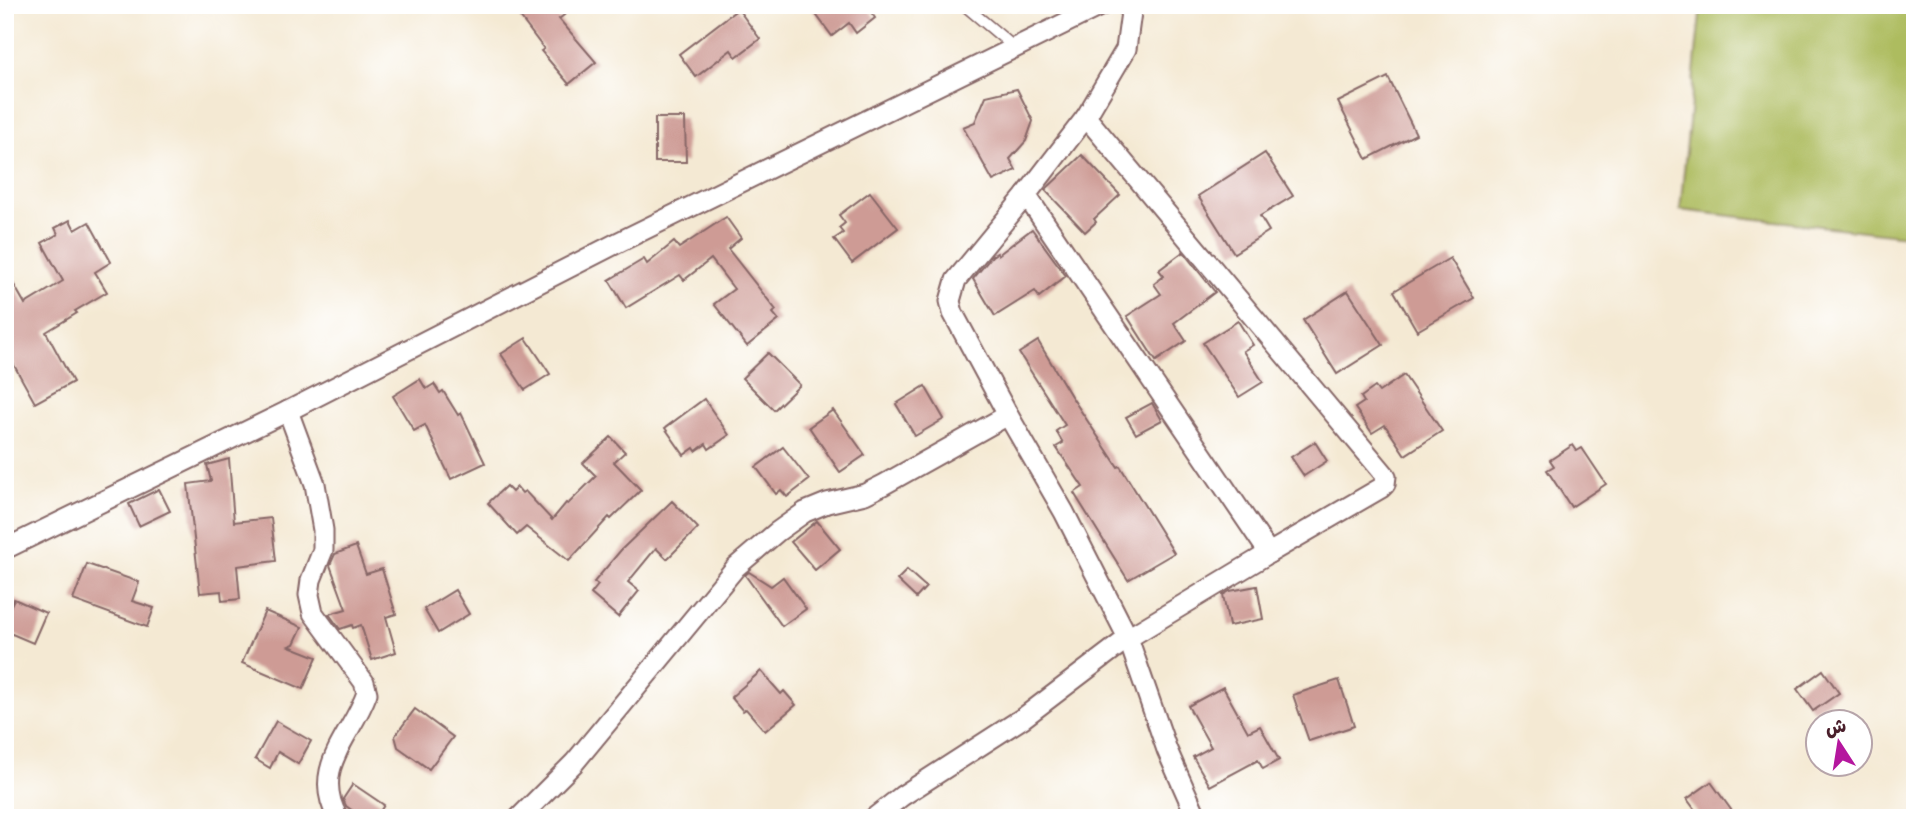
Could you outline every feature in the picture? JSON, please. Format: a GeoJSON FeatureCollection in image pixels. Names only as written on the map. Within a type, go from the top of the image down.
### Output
{"type":"FeatureCollection","features":[{"type":"Feature","properties":{"kind":"street"},"geometry":{"type":"LineString","coordinates":[[5,549],[288,411],[631,236],[1016,48],[1073,12],[1102,5]]}},
{"type":"Feature","properties":{"kind":"street"},"geometry":{"type":"LineString","coordinates":[[1132,5],[1126,49],[1086,117],[956,280],[950,301],[953,313],[1064,512],[1128,638],[1167,750],[1197,818]]}},
{"type":"Feature","properties":{"kind":"street"},"geometry":{"type":"LineString","coordinates":[[874,818],[902,796],[1023,718],[1128,638],[1385,484],[1386,476],[1086,117]]}},
{"type":"Feature","properties":{"kind":"street"},"geometry":{"type":"LineString","coordinates":[[1026,195],[1269,553]]}},
{"type":"Feature","properties":{"kind":"street"},"geometry":{"type":"LineString","coordinates":[[288,411],[315,484],[324,530],[323,550],[311,580],[309,595],[313,612],[364,682],[367,693],[329,771],[329,802],[338,818]]}},
{"type":"Feature","properties":{"kind":"street"},"geometry":{"type":"LineString","coordinates":[[519,818],[574,763],[736,567],[777,531],[816,508],[865,494],[883,485],[1008,415]]}},
{"type":"Feature","properties":{"kind":"lane"},"geometry":{"type":"LineString","coordinates":[[964,5],[1016,48]]}},
{"type":"Feature","properties":{"kind":"green space"},"geometry":{"type":"Polygon","coordinates":[[[1701,5],[1915,5],[1915,237],[1680,210],[1701,5]]]}},
{"type":"Feature","properties":{"kind":"building"},"geometry":{"type":"Polygon","coordinates":[[[511,5],[577,5],[559,19],[596,62],[569,84],[541,51],[544,49],[511,5]]]}},
{"type":"Feature","properties":{"kind":"building"},"geometry":{"type":"Polygon","coordinates":[[[809,5],[866,5],[875,18],[856,33],[849,23],[832,36],[809,5]]]}},
{"type":"Feature","properties":{"kind":"building"},"geometry":{"type":"Polygon","coordinates":[[[738,9],[760,39],[736,57],[731,50],[696,77],[679,54],[738,9]]]}},
{"type":"Feature","properties":{"kind":"building"},"geometry":{"type":"Polygon","coordinates":[[[1388,77],[1416,134],[1367,159],[1338,102],[1388,77]]]}},
{"type":"Feature","properties":{"kind":"building"},"geometry":{"type":"Polygon","coordinates":[[[1017,89],[1033,121],[1026,141],[1010,159],[1016,170],[993,181],[963,127],[975,122],[986,96],[1017,89]]]}},
{"type":"Feature","properties":{"kind":"building"},"geometry":{"type":"Polygon","coordinates":[[[655,118],[685,118],[686,162],[655,162],[655,118]]]}},
{"type":"Feature","properties":{"kind":"building"},"geometry":{"type":"Polygon","coordinates":[[[1265,153],[1293,196],[1260,216],[1269,231],[1234,253],[1198,196],[1265,153]]]}},
{"type":"Feature","properties":{"kind":"building"},"geometry":{"type":"Polygon","coordinates":[[[1082,155],[1120,195],[1094,219],[1096,222],[1085,232],[1045,190],[1082,155]]]}},
{"type":"Feature","properties":{"kind":"building"},"geometry":{"type":"Polygon","coordinates":[[[870,192],[898,228],[852,263],[834,239],[843,233],[839,228],[845,223],[839,215],[870,192]]]}},
{"type":"Feature","properties":{"kind":"building"},"geometry":{"type":"Polygon","coordinates":[[[726,217],[741,238],[728,249],[776,310],[773,313],[779,320],[747,346],[714,304],[734,289],[711,259],[684,280],[680,275],[626,308],[609,280],[644,259],[647,264],[674,242],[679,248],[726,217]]]}},
{"type":"Feature","properties":{"kind":"building"},"geometry":{"type":"Polygon","coordinates":[[[70,220],[75,230],[89,222],[111,262],[95,272],[107,292],[46,332],[73,382],[35,403],[5,349],[5,269],[25,304],[63,281],[42,243],[58,234],[55,228],[70,220]]]}},
{"type":"Feature","properties":{"kind":"building"},"geometry":{"type":"Polygon","coordinates":[[[1032,229],[1066,276],[1039,297],[1035,291],[995,316],[973,279],[992,256],[997,253],[998,255],[1032,229]]]}},
{"type":"Feature","properties":{"kind":"building"},"geometry":{"type":"Polygon","coordinates":[[[1183,252],[1215,292],[1174,323],[1186,341],[1156,361],[1127,316],[1161,294],[1154,284],[1164,276],[1159,270],[1183,252]]]}},
{"type":"Feature","properties":{"kind":"building"},"geometry":{"type":"Polygon","coordinates":[[[1450,258],[1474,298],[1417,331],[1394,291],[1450,258]]]}},
{"type":"Feature","properties":{"kind":"building"},"geometry":{"type":"Polygon","coordinates":[[[1348,291],[1383,345],[1337,374],[1303,320],[1348,291]]]}},
{"type":"Feature","properties":{"kind":"building"},"geometry":{"type":"Polygon","coordinates":[[[1238,321],[1253,345],[1243,351],[1263,382],[1239,397],[1203,343],[1238,321]]]}},
{"type":"Feature","properties":{"kind":"building"},"geometry":{"type":"Polygon","coordinates":[[[526,338],[550,374],[525,390],[501,354],[526,338]]]}},
{"type":"Feature","properties":{"kind":"building"},"geometry":{"type":"Polygon","coordinates":[[[1038,341],[1174,553],[1128,580],[1074,493],[1083,487],[1056,447],[1063,443],[1056,431],[1065,425],[1019,353],[1038,341]]]}},
{"type":"Feature","properties":{"kind":"building"},"geometry":{"type":"Polygon","coordinates":[[[768,353],[800,385],[774,410],[742,378],[768,353]]]}},
{"type":"Feature","properties":{"kind":"building"},"geometry":{"type":"Polygon","coordinates":[[[1404,375],[1442,431],[1405,455],[1385,425],[1372,433],[1355,408],[1364,402],[1361,397],[1375,387],[1379,392],[1404,375]]]}},
{"type":"Feature","properties":{"kind":"building"},"geometry":{"type":"Polygon","coordinates":[[[420,379],[426,389],[434,384],[440,393],[443,391],[458,415],[461,413],[485,463],[451,479],[425,425],[414,431],[393,396],[420,379]]]}},
{"type":"Feature","properties":{"kind":"building"},"geometry":{"type":"Polygon","coordinates":[[[925,386],[944,419],[915,436],[896,404],[925,386]]]}},
{"type":"Feature","properties":{"kind":"building"},"geometry":{"type":"Polygon","coordinates":[[[704,399],[729,435],[709,449],[706,444],[684,455],[665,428],[704,399]]]}},
{"type":"Feature","properties":{"kind":"building"},"geometry":{"type":"Polygon","coordinates":[[[1152,403],[1162,420],[1136,434],[1126,417],[1152,403]]]}},
{"type":"Feature","properties":{"kind":"building"},"geometry":{"type":"Polygon","coordinates":[[[833,410],[865,455],[840,472],[809,427],[833,410]]]}},
{"type":"Feature","properties":{"kind":"building"},"geometry":{"type":"Polygon","coordinates":[[[611,437],[625,452],[614,462],[641,490],[611,519],[609,517],[569,561],[526,527],[517,535],[488,503],[506,486],[512,492],[517,487],[522,493],[525,491],[552,520],[566,503],[596,476],[583,463],[611,437]]]}},
{"type":"Feature","properties":{"kind":"building"},"geometry":{"type":"Polygon","coordinates":[[[1315,442],[1327,461],[1304,476],[1291,457],[1315,442]]]}},
{"type":"Feature","properties":{"kind":"building"},"geometry":{"type":"Polygon","coordinates":[[[1573,445],[1577,451],[1582,448],[1606,484],[1571,507],[1547,470],[1554,466],[1550,460],[1573,445]]]}},
{"type":"Feature","properties":{"kind":"building"},"geometry":{"type":"Polygon","coordinates":[[[783,447],[809,480],[787,497],[781,490],[776,494],[756,467],[783,447]]]}},
{"type":"Feature","properties":{"kind":"building"},"geometry":{"type":"Polygon","coordinates":[[[229,459],[234,522],[271,518],[276,561],[237,566],[240,599],[222,601],[221,591],[200,593],[188,484],[211,481],[207,465],[229,459]]]}},
{"type":"Feature","properties":{"kind":"building"},"geometry":{"type":"Polygon","coordinates":[[[159,489],[170,511],[139,526],[129,504],[159,489]]]}},
{"type":"Feature","properties":{"kind":"building"},"geometry":{"type":"Polygon","coordinates":[[[672,501],[698,528],[667,559],[656,548],[628,582],[639,591],[618,617],[591,594],[598,585],[594,582],[621,550],[672,501]]]}},
{"type":"Feature","properties":{"kind":"building"},"geometry":{"type":"Polygon","coordinates":[[[817,521],[840,549],[815,570],[791,542],[817,521]]]}},
{"type":"Feature","properties":{"kind":"building"},"geometry":{"type":"Polygon","coordinates":[[[356,546],[366,574],[382,569],[396,614],[386,617],[396,652],[372,660],[361,625],[340,629],[329,614],[346,609],[330,565],[335,554],[356,546]]]}},
{"type":"Feature","properties":{"kind":"building"},"geometry":{"type":"Polygon","coordinates":[[[87,564],[139,582],[132,601],[154,608],[147,627],[73,600],[87,564]]]}},
{"type":"Feature","properties":{"kind":"building"},"geometry":{"type":"Polygon","coordinates":[[[907,570],[926,587],[916,598],[897,580],[907,570]]]}},
{"type":"Feature","properties":{"kind":"building"},"geometry":{"type":"Polygon","coordinates":[[[749,572],[771,586],[783,577],[806,609],[782,626],[745,575],[749,572]]]}},
{"type":"Feature","properties":{"kind":"building"},"geometry":{"type":"Polygon","coordinates":[[[1257,586],[1263,619],[1229,626],[1223,595],[1257,586]]]}},
{"type":"Feature","properties":{"kind":"building"},"geometry":{"type":"Polygon","coordinates":[[[455,590],[469,614],[438,633],[424,609],[455,590]]]}},
{"type":"Feature","properties":{"kind":"building"},"geometry":{"type":"Polygon","coordinates":[[[14,599],[46,613],[33,643],[5,631],[5,617],[14,599]]]}},
{"type":"Feature","properties":{"kind":"building"},"geometry":{"type":"Polygon","coordinates":[[[265,611],[302,627],[294,644],[289,646],[317,657],[303,689],[242,663],[265,611]]]}},
{"type":"Feature","properties":{"kind":"building"},"geometry":{"type":"Polygon","coordinates":[[[1823,670],[1839,693],[1817,708],[1811,708],[1797,689],[1823,670]]]}},
{"type":"Feature","properties":{"kind":"building"},"geometry":{"type":"Polygon","coordinates":[[[761,671],[781,694],[784,691],[796,705],[765,731],[746,709],[743,711],[731,697],[761,671]]]}},
{"type":"Feature","properties":{"kind":"building"},"geometry":{"type":"Polygon","coordinates":[[[1339,680],[1354,726],[1309,741],[1293,695],[1339,680]]]}},
{"type":"Feature","properties":{"kind":"building"},"geometry":{"type":"Polygon","coordinates":[[[1223,687],[1248,732],[1260,726],[1279,760],[1263,769],[1258,760],[1210,786],[1193,757],[1211,747],[1188,706],[1223,687]]]}},
{"type":"Feature","properties":{"kind":"building"},"geometry":{"type":"Polygon","coordinates":[[[415,709],[453,737],[429,769],[398,747],[395,736],[415,709]]]}},
{"type":"Feature","properties":{"kind":"building"},"geometry":{"type":"Polygon","coordinates":[[[276,721],[311,741],[298,764],[278,752],[270,768],[255,759],[276,721]]]}},
{"type":"Feature","properties":{"kind":"building"},"geometry":{"type":"Polygon","coordinates":[[[1711,782],[1737,818],[1701,818],[1687,799],[1711,782]]]}},
{"type":"Feature","properties":{"kind":"building"},"geometry":{"type":"Polygon","coordinates":[[[353,784],[384,805],[376,818],[363,818],[346,806],[343,799],[353,784]]]}}]}
